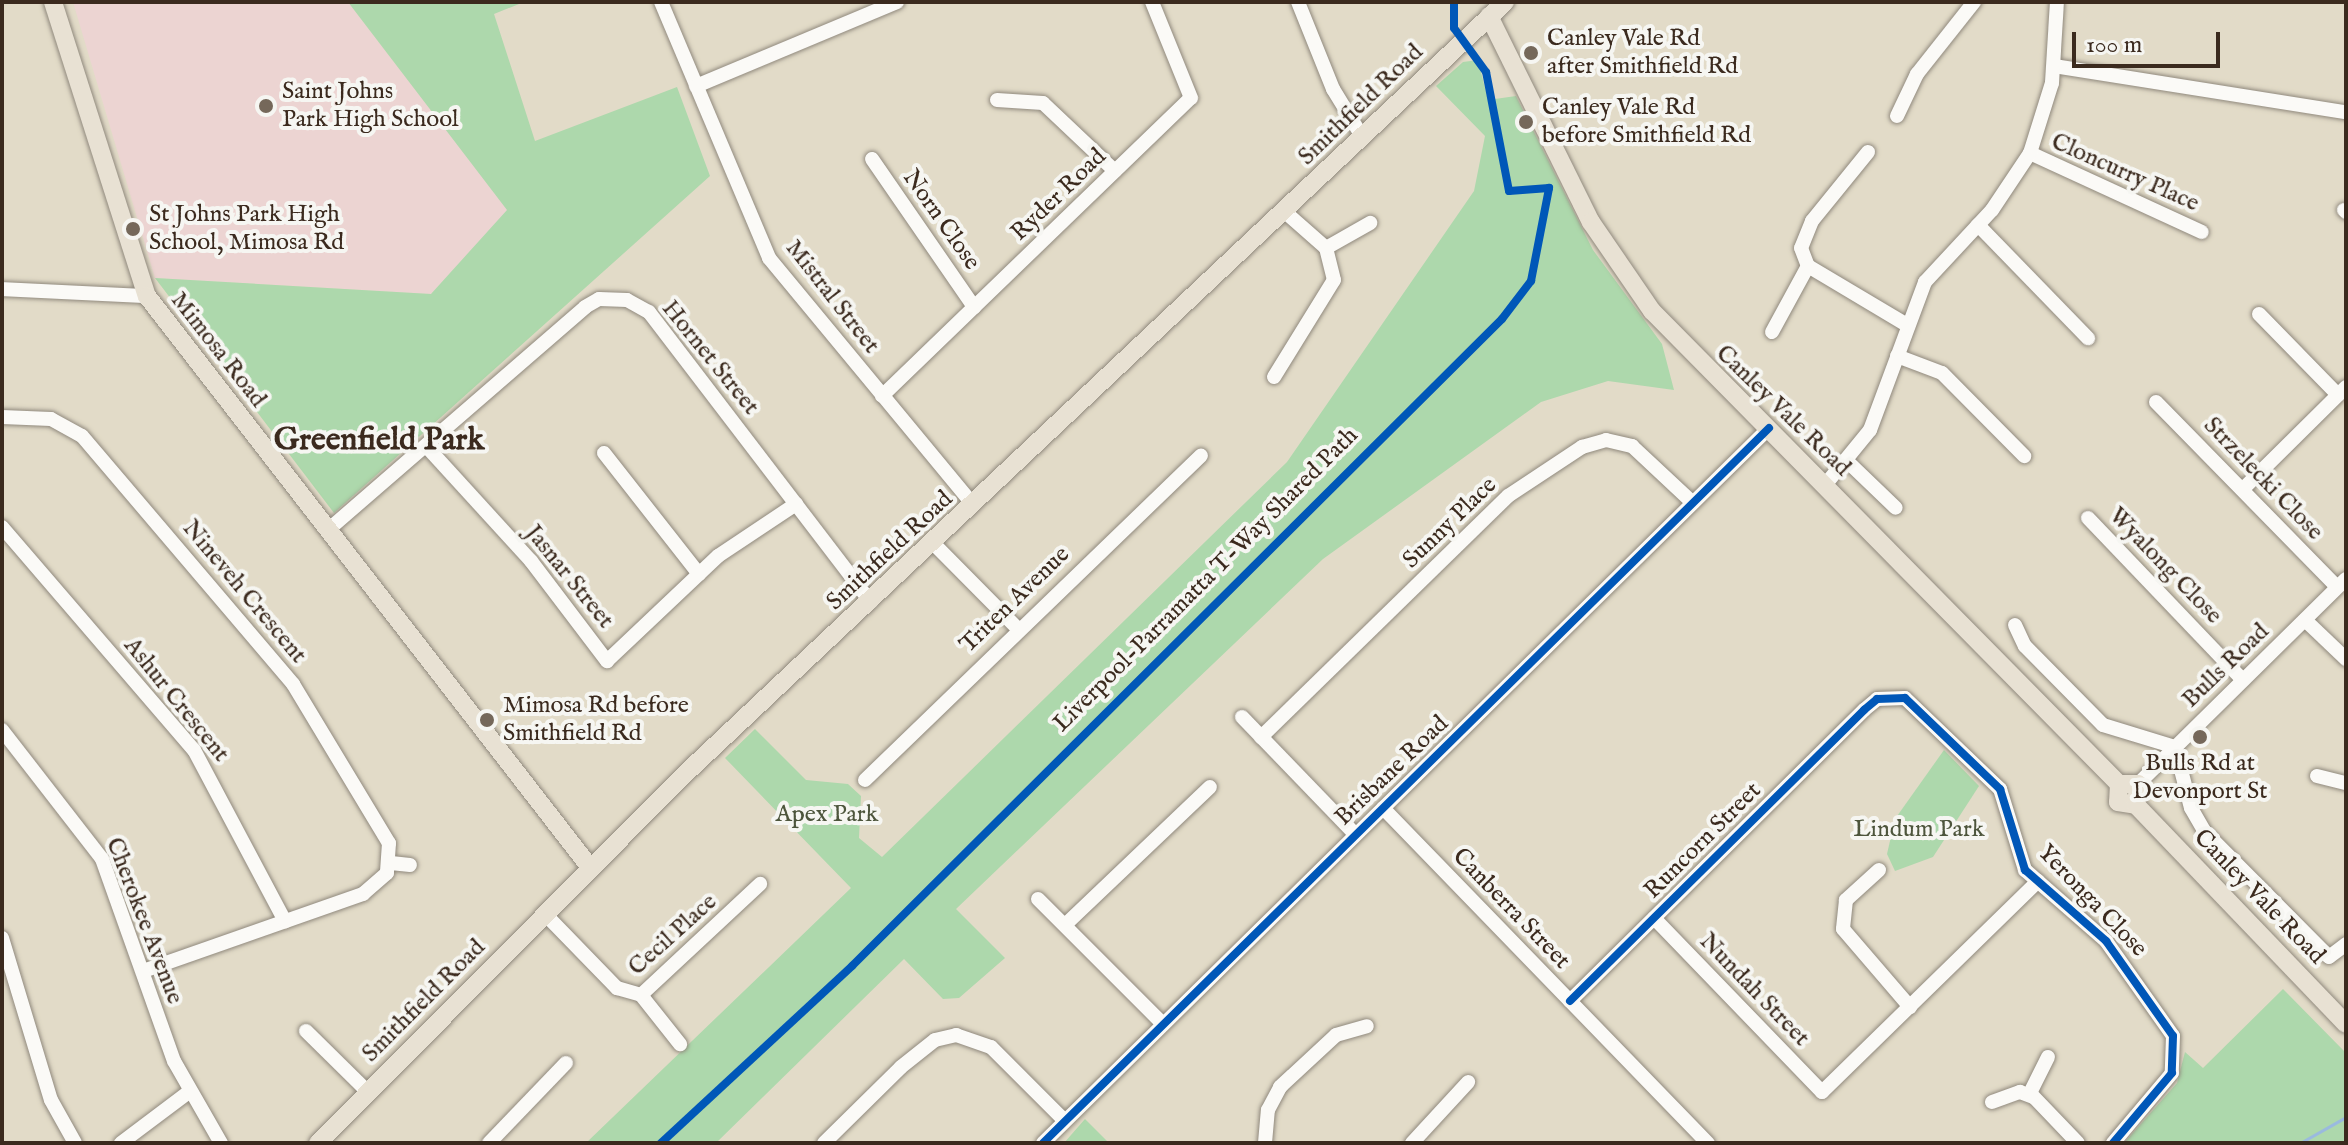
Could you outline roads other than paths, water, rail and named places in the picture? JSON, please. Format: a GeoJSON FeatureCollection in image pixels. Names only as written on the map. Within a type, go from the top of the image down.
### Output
{"type":"FeatureCollection","features":[{"type":"Feature","properties":{"kind":"main road","name":"Mimosa Road"},"geometry":{"type":"LineString","coordinates":[[53,2],[147,296],[589,866]]}},
{"type":"Feature","properties":{"kind":"main road","name":"Smithfield Road"},"geometry":{"type":"LineString","coordinates":[[318,1143],[589,866],[1363,138],[1486,9],[1505,2]]}},
{"type":"Feature","properties":{"kind":"main road","name":"Canley Vale Road"},"geometry":{"type":"LineString","coordinates":[[1486,9],[1619,267],[1674,337],[1769,428],[2119,784],[2120,804],[2136,805],[2346,1024]]}},
{"type":"Feature","properties":{"kind":"main road"},"geometry":{"type":"LineString","coordinates":[[2119,784],[2138,784],[2136,805]]}},
{"type":"Feature","properties":{"kind":"street","name":"Mistral Street"},"geometry":{"type":"LineString","coordinates":[[661,2],[769,258],[973,505]]}},
{"type":"Feature","properties":{"kind":"street"},"geometry":{"type":"LineString","coordinates":[[696,86],[869,8],[897,2]]}},
{"type":"Feature","properties":{"kind":"street","name":"Ryder Road"},"geometry":{"type":"LineString","coordinates":[[882,396],[1191,98],[1152,2]]}},
{"type":"Feature","properties":{"kind":"street"},"geometry":{"type":"LineString","coordinates":[[1298,2],[1333,89],[1363,138]]}},
{"type":"Feature","properties":{"kind":"street"},"geometry":{"type":"LineString","coordinates":[[1897,116],[1917,74],[1974,2]]}},
{"type":"Feature","properties":{"kind":"street"},"geometry":{"type":"LineString","coordinates":[[1825,485],[1848,462],[1877,415],[1925,282],[1978,225],[2030,153],[2054,66],[2057,2]]}},
{"type":"Feature","properties":{"kind":"street"},"geometry":{"type":"LineString","coordinates":[[2054,66],[2346,112]]}},
{"type":"Feature","properties":{"kind":"street"},"geometry":{"type":"LineString","coordinates":[[997,100],[1043,103],[1115,171]]}},
{"type":"Feature","properties":{"kind":"street"},"geometry":{"type":"LineString","coordinates":[[1868,152],[1812,221],[1801,248],[1808,266],[1907,325]]}},
{"type":"Feature","properties":{"kind":"street","name":"Cloncurry Place"},"geometry":{"type":"LineString","coordinates":[[2030,153],[2202,232]]}},
{"type":"Feature","properties":{"kind":"street","name":"Norn Close"},"geometry":{"type":"LineString","coordinates":[[872,159],[974,307]]}},
{"type":"Feature","properties":{"kind":"street"},"geometry":{"type":"LineString","coordinates":[[1274,377],[1334,280],[1326,248],[1284,211]]}},
{"type":"Feature","properties":{"kind":"street"},"geometry":{"type":"LineString","coordinates":[[1326,248],[1370,223]]}},
{"type":"Feature","properties":{"kind":"street"},"geometry":{"type":"LineString","coordinates":[[1978,225],[2088,338]]}},
{"type":"Feature","properties":{"kind":"street"},"geometry":{"type":"LineString","coordinates":[[1772,332],[1808,266]]}},
{"type":"Feature","properties":{"kind":"street"},"geometry":{"type":"LineString","coordinates":[[2,289],[147,296]]}},
{"type":"Feature","properties":{"kind":"street","name":"Hornet Street"},"geometry":{"type":"LineString","coordinates":[[328,530],[585,307],[599,299],[627,300],[649,312],[871,602]]}},
{"type":"Feature","properties":{"kind":"street"},"geometry":{"type":"LineString","coordinates":[[2243,489],[2342,391],[2259,314]]}},
{"type":"Feature","properties":{"kind":"street"},"geometry":{"type":"LineString","coordinates":[[1897,356],[1942,373],[2024,456]]}},
{"type":"Feature","properties":{"kind":"street","name":"Strzelecki Close"},"geometry":{"type":"LineString","coordinates":[[2156,402],[2342,583]]}},
{"type":"Feature","properties":{"kind":"street","name":"Nineveh Crescent"},"geometry":{"type":"LineString","coordinates":[[2,417],[51,419],[82,436],[293,684],[383,828],[391,863]]}},
{"type":"Feature","properties":{"kind":"street","name":"Brisbane Road"},"geometry":{"type":"LineString","coordinates":[[1043,1143],[1769,428]]}},
{"type":"Feature","properties":{"kind":"street","name":"Sunny Place"},"geometry":{"type":"LineString","coordinates":[[1261,737],[1508,496],[1582,447],[1606,440],[1632,446],[1693,503]]}},
{"type":"Feature","properties":{"kind":"street","name":"Jasnar Street"},"geometry":{"type":"LineString","coordinates":[[426,446],[531,561],[607,661],[699,574],[796,504]]}},
{"type":"Feature","properties":{"kind":"street"},"geometry":{"type":"LineString","coordinates":[[604,453],[699,574]]}},
{"type":"Feature","properties":{"kind":"street","name":"Triten Avenue"},"geometry":{"type":"LineString","coordinates":[[865,780],[1016,627],[1201,456]]}},
{"type":"Feature","properties":{"kind":"street"},"geometry":{"type":"LineString","coordinates":[[1848,462],[1896,508]]}},
{"type":"Feature","properties":{"kind":"street","name":"Wyalong Close"},"geometry":{"type":"LineString","coordinates":[[2088,518],[2243,680]]}},
{"type":"Feature","properties":{"kind":"street","name":"Ashur Crescent"},"geometry":{"type":"LineString","coordinates":[[2,527],[194,750],[285,921]]}},
{"type":"Feature","properties":{"kind":"street"},"geometry":{"type":"LineString","coordinates":[[933,543],[1016,627]]}},
{"type":"Feature","properties":{"kind":"street","name":"Bulls Road"},"geometry":{"type":"LineString","coordinates":[[2138,784],[2342,583]]}},
{"type":"Feature","properties":{"kind":"street"},"geometry":{"type":"LineString","coordinates":[[2305,620],[2346,659]]}},
{"type":"Feature","properties":{"kind":"street"},"geometry":{"type":"LineString","coordinates":[[2015,625],[2025,646],[2103,725],[2175,747],[2191,808],[2205,832],[2329,957],[2346,944]]}},
{"type":"Feature","properties":{"kind":"street","name":"Yeronga Close"},"geometry":{"type":"LineString","coordinates":[[1864,710],[1891,695],[1918,704],[2000,789],[2011,814],[2014,849],[2038,881],[2106,941],[2173,1036],[2172,1073],[2113,1143]]}},
{"type":"Feature","properties":{"kind":"street","name":"Runcorn Street"},"geometry":{"type":"LineString","coordinates":[[1570,1001],[1864,710]]}},
{"type":"Feature","properties":{"kind":"street"},"geometry":{"type":"LineString","coordinates":[[1242,717],[1355,834]]}},
{"type":"Feature","properties":{"kind":"street","name":"Cherokee Avenue"},"geometry":{"type":"LineString","coordinates":[[2,730],[94,845],[189,1092],[221,1143]]}},
{"type":"Feature","properties":{"kind":"street"},"geometry":{"type":"LineString","coordinates":[[2317,776],[2346,783]]}},
{"type":"Feature","properties":{"kind":"street"},"geometry":{"type":"LineString","coordinates":[[1065,925],[1210,787]]}},
{"type":"Feature","properties":{"kind":"street","name":"Canberra Street"},"geometry":{"type":"LineString","coordinates":[[1383,808],[1708,1143]]}},
{"type":"Feature","properties":{"kind":"street"},"geometry":{"type":"LineString","coordinates":[[143,971],[363,894],[391,863],[410,865]]}},
{"type":"Feature","properties":{"kind":"street"},"geometry":{"type":"LineString","coordinates":[[1879,870],[1846,900],[1843,929],[1910,1007],[2038,881]]}},
{"type":"Feature","properties":{"kind":"street","name":"Cecil Place"},"geometry":{"type":"LineString","coordinates":[[544,913],[617,988],[641,995],[760,884]]}},
{"type":"Feature","properties":{"kind":"street"},"geometry":{"type":"LineString","coordinates":[[1038,899],[1162,1023]]}},
{"type":"Feature","properties":{"kind":"street","name":"Nundah Street"},"geometry":{"type":"LineString","coordinates":[[1654,918],[1822,1092],[1910,1007]]}},
{"type":"Feature","properties":{"kind":"street"},"geometry":{"type":"LineString","coordinates":[[2,938],[51,1100],[75,1143]]}},
{"type":"Feature","properties":{"kind":"street"},"geometry":{"type":"LineString","coordinates":[[641,995],[680,1044]]}},
{"type":"Feature","properties":{"kind":"street"},"geometry":{"type":"LineString","coordinates":[[1265,1143],[1268,1110],[1280,1087],[1336,1035],[1367,1026]]}},
{"type":"Feature","properties":{"kind":"street"},"geometry":{"type":"LineString","coordinates":[[306,1031],[368,1092]]}},
{"type":"Feature","properties":{"kind":"street"},"geometry":{"type":"LineString","coordinates":[[833,1140],[935,1040],[956,1035],[991,1047],[1064,1120]]}},
{"type":"Feature","properties":{"kind":"street"},"geometry":{"type":"LineString","coordinates":[[2033,1097],[2033,1074],[2048,1057]]}},
{"type":"Feature","properties":{"kind":"street"},"geometry":{"type":"LineString","coordinates":[[489,1143],[566,1063]]}},
{"type":"Feature","properties":{"kind":"street"},"geometry":{"type":"LineString","coordinates":[[1412,1143],[1468,1082]]}},
{"type":"Feature","properties":{"kind":"street"},"geometry":{"type":"LineString","coordinates":[[121,1143],[189,1092]]}},
{"type":"Feature","properties":{"kind":"street"},"geometry":{"type":"LineString","coordinates":[[1992,1102],[2005,1094],[2033,1097],[2078,1143]]}},
{"type":"Feature","properties":{"kind":"waterway"},"geometry":{"type":"LineString","coordinates":[[2300,1143],[2346,1117]]}},
{"type":"Feature","properties":{"kind":"place","name":"Canley Vale Rd after Smithfield Rd"},"geometry":{"type":"Point","coordinates":[1531,53]}},
{"type":"Feature","properties":{"kind":"place","name":"Saint Johns Park High School"},"geometry":{"type":"Point","coordinates":[266,106]}},
{"type":"Feature","properties":{"kind":"place","name":"Canley Vale Rd before Smithfield Rd"},"geometry":{"type":"Point","coordinates":[1526,122]}},
{"type":"Feature","properties":{"kind":"place","name":"St Johns Park High School, Mimosa Rd"},"geometry":{"type":"Point","coordinates":[133,229]}},
{"type":"Feature","properties":{"kind":"place","name":"Mimosa Rd before Smithfield Rd"},"geometry":{"type":"Point","coordinates":[487,720]}},
{"type":"Feature","properties":{"kind":"place","name":"Bulls Rd at Devonport St"},"geometry":{"type":"Point","coordinates":[2200,737]}},
{"type":"Feature","properties":{"kind":"district","name":"Greenfield Park"},"geometry":{"type":"Point","coordinates":[379,441]}},
{"type":"Feature","properties":{"kind":"park label","name":"Apex Park"},"geometry":{"type":"Point","coordinates":[827,815]}},
{"type":"Feature","properties":{"kind":"park label","name":"Lindum Park"},"geometry":{"type":"Point","coordinates":[1919,830]}}]}
